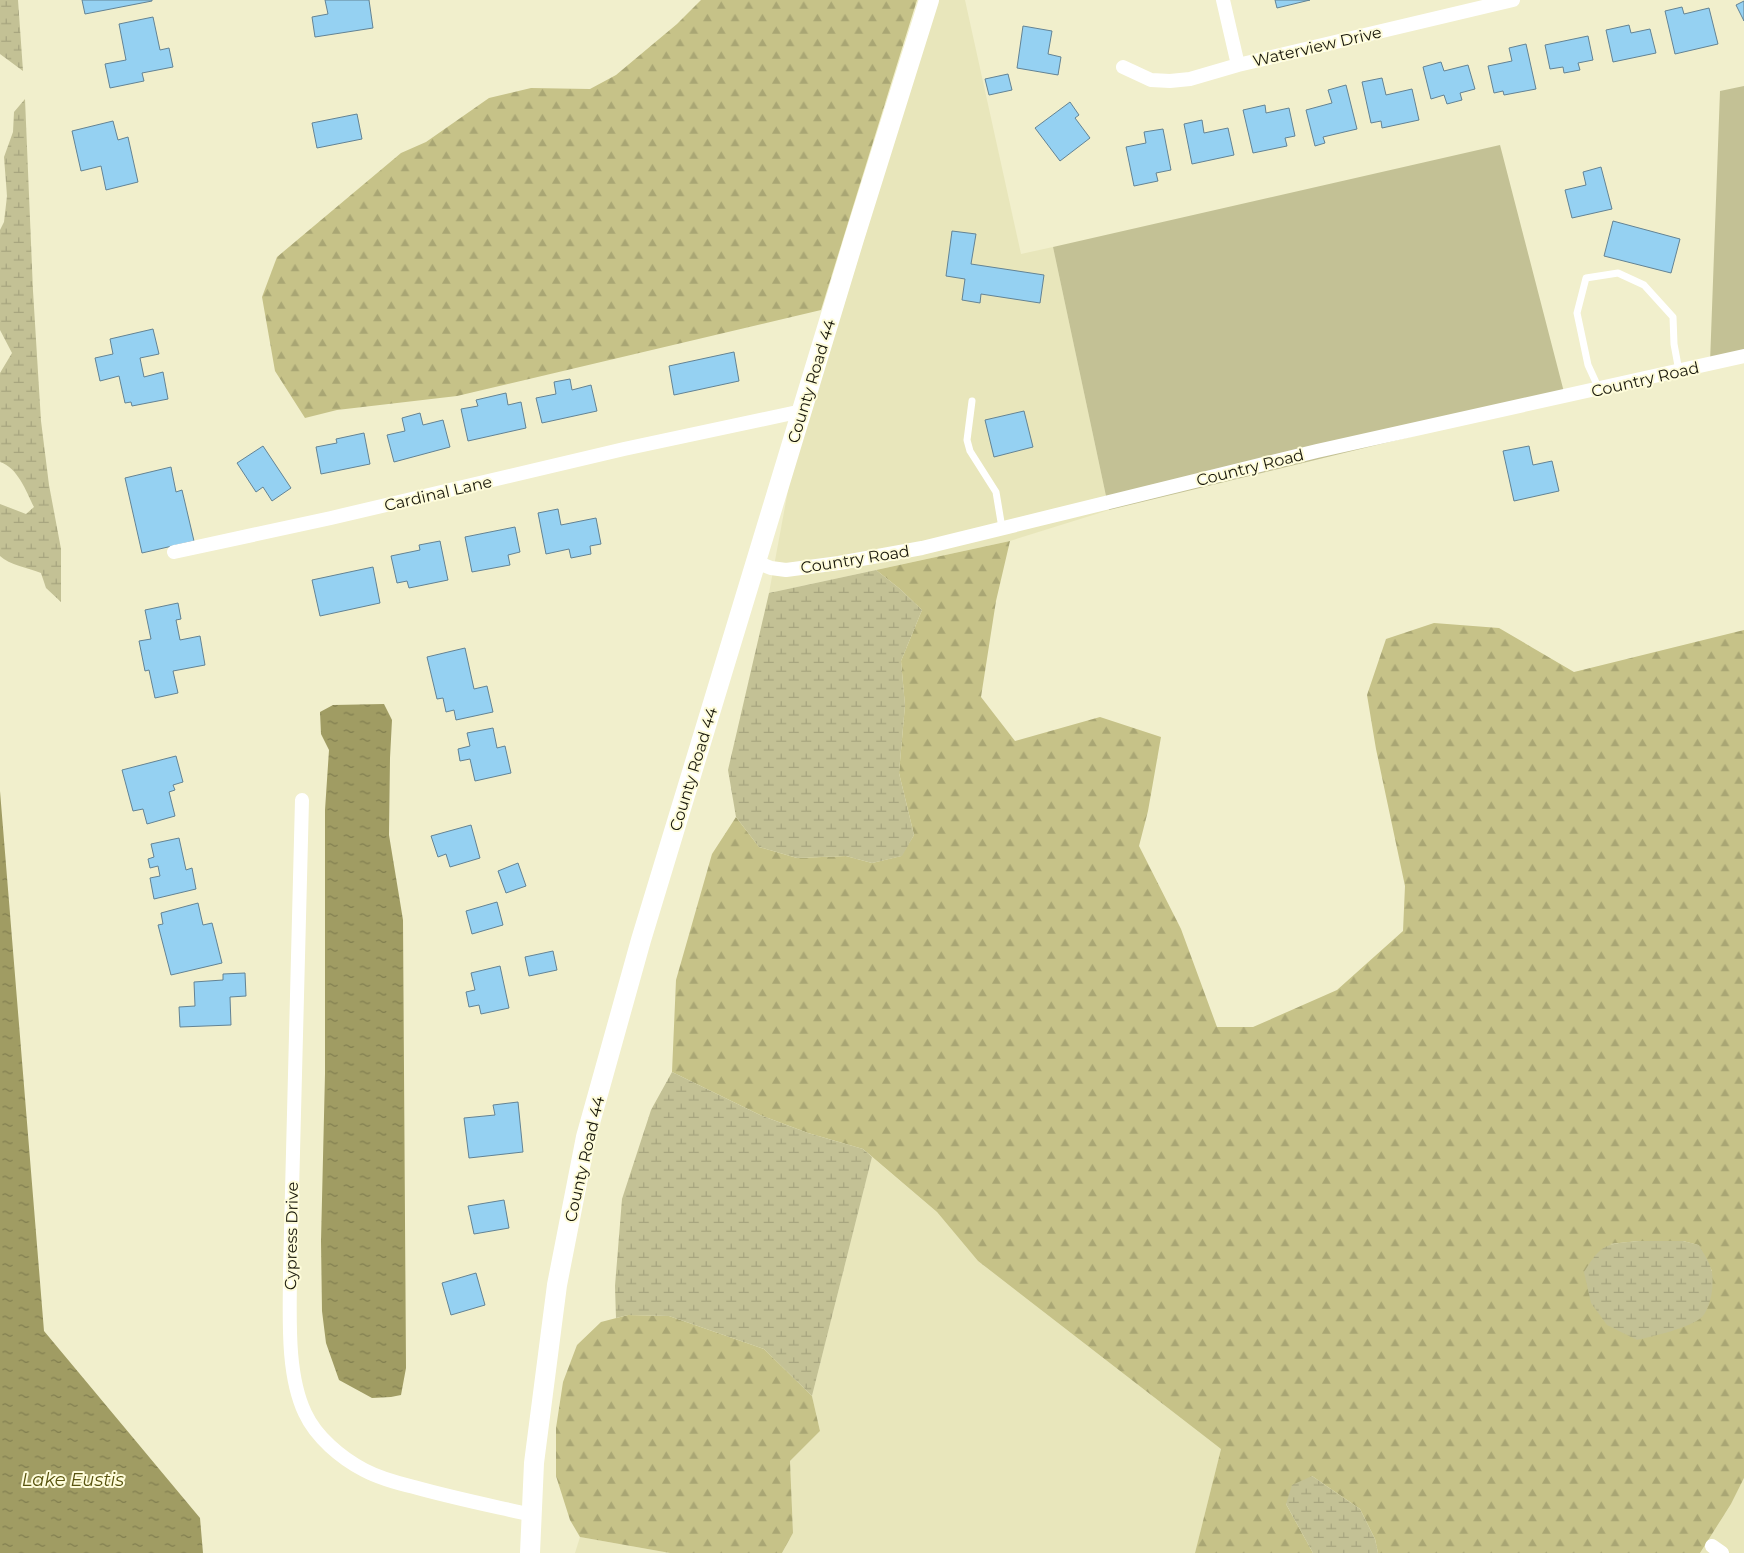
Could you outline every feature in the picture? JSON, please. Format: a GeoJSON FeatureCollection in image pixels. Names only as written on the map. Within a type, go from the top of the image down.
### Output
{"type":"FeatureCollection","features":[{"type":"Feature","properties":{"kind":"main road","name":"County Road 44"},"geometry":{"type":"LineString","coordinates":[[530,1553],[534,1464],[557,1285],[586,1137],[641,940],[929,0]]}},
{"type":"Feature","properties":{"kind":"street"},"geometry":{"type":"LineString","coordinates":[[1223,0],[1238,65]]}},
{"type":"Feature","properties":{"kind":"street","name":"Waterview Drive"},"geometry":{"type":"LineString","coordinates":[[1123,68],[1151,80],[1190,79],[1238,65],[1513,0]]}},
{"type":"Feature","properties":{"kind":"street","name":"Country Road"},"geometry":{"type":"LineString","coordinates":[[756,562],[771,568],[786,570],[839,563],[922,548],[1317,451],[1599,390],[1744,356]]}},
{"type":"Feature","properties":{"kind":"street","name":"Cardinal Lane"},"geometry":{"type":"LineString","coordinates":[[174,552],[802,411]]}},
{"type":"Feature","properties":{"kind":"street","name":"Cypress Drive"},"geometry":{"type":"LineString","coordinates":[[302,800],[290,1299],[292,1360],[297,1389],[304,1412],[331,1446],[348,1461],[365,1471],[398,1483],[438,1494],[532,1515]]}},
{"type":"Feature","properties":{"kind":"lane"},"geometry":{"type":"LineString","coordinates":[[1599,390],[1588,365],[1577,313],[1586,278],[1618,273],[1644,285],[1673,317],[1674,344],[1679,371]]}},
{"type":"Feature","properties":{"kind":"lane"},"geometry":{"type":"LineString","coordinates":[[972,401],[967,440],[970,450],[996,492],[1002,528]]}},
{"type":"Feature","properties":{"kind":"shaded area"},"geometry":{"type":"Polygon","coordinates":[[[937,0],[965,0],[1021,254],[1053,247],[1109,510],[1010,541],[769,593],[789,485],[937,0]]]}},
{"type":"Feature","properties":{"kind":"shaded area"},"geometry":{"type":"Polygon","coordinates":[[[872,1157],[937,1212],[978,1261],[1221,1449],[1195,1553],[782,1553],[793,1533],[790,1461],[820,1431],[812,1396],[872,1157]]]}},
{"type":"Feature","properties":{"kind":"shaded area"},"geometry":{"type":"Polygon","coordinates":[[[1744,1478],[1744,1553],[1700,1553],[1731,1504],[1744,1478]]]}},
{"type":"Feature","properties":{"kind":"shaded area"},"geometry":{"type":"Polygon","coordinates":[[[580,1537],[670,1553],[575,1553],[580,1537]]]}},
{"type":"Feature","properties":{"kind":"green space"},"geometry":{"type":"Polygon","coordinates":[[[0,0],[18,0],[23,71],[0,54],[0,0]]]}},
{"type":"Feature","properties":{"kind":"green space"},"geometry":{"type":"Polygon","coordinates":[[[701,0],[917,0],[821,310],[457,396],[337,410],[305,418],[275,371],[262,297],[277,257],[401,153],[426,142],[489,98],[531,88],[590,89],[616,75],[677,24],[701,0]]]}},
{"type":"Feature","properties":{"kind":"green space"},"geometry":{"type":"Polygon","coordinates":[[[1744,86],[1744,355],[1710,363],[1720,91],[1744,86]]]}},
{"type":"Feature","properties":{"kind":"green space"},"geometry":{"type":"Polygon","coordinates":[[[25,99],[33,291],[41,421],[49,485],[61,549],[61,602],[46,588],[41,573],[14,564],[0,556],[0,504],[26,514],[34,507],[17,475],[12,469],[0,462],[0,373],[12,353],[0,330],[0,230],[4,222],[7,196],[4,157],[13,132],[14,112],[25,99]]]}},
{"type":"Feature","properties":{"kind":"green space"},"geometry":{"type":"Polygon","coordinates":[[[1500,145],[1565,396],[1422,434],[1109,510],[1053,247],[1500,145]]]}},
{"type":"Feature","properties":{"kind":"green space"},"geometry":{"type":"Polygon","coordinates":[[[1010,541],[996,601],[981,697],[1015,741],[1100,717],[1161,737],[1148,811],[1139,846],[1181,929],[1217,1027],[1253,1027],[1337,990],[1403,931],[1405,886],[1376,749],[1367,695],[1386,639],[1434,623],[1499,628],[1574,672],[1744,630],[1744,1478],[1731,1504],[1700,1553],[1378,1553],[1375,1539],[1360,1509],[1312,1476],[1286,1504],[1313,1553],[1195,1553],[1221,1449],[978,1261],[937,1212],[863,1149],[808,1133],[760,1115],[672,1072],[676,980],[712,854],[736,817],[759,847],[797,858],[846,856],[872,863],[901,856],[914,835],[899,773],[905,705],[901,661],[922,610],[876,570],[1010,541]],[[1639,1241],[1610,1244],[1712,1271],[1698,1245],[1683,1241],[1639,1241]]]}},
{"type":"Feature","properties":{"kind":"green space"},"geometry":{"type":"Polygon","coordinates":[[[876,570],[922,610],[901,661],[905,705],[899,773],[914,835],[902,856],[872,863],[846,856],[797,858],[759,847],[736,817],[728,770],[769,593],[876,570]]]}},
{"type":"Feature","properties":{"kind":"green space"},"geometry":{"type":"Polygon","coordinates":[[[672,1072],[760,1115],[808,1133],[863,1149],[872,1157],[812,1396],[764,1349],[669,1316],[628,1315],[616,1318],[615,1286],[622,1199],[651,1110],[672,1072]]]}},
{"type":"Feature","properties":{"kind":"green space"},"geometry":{"type":"Polygon","coordinates":[[[1639,1241],[1683,1241],[1699,1245],[1710,1266],[1713,1284],[1710,1302],[1705,1313],[1697,1321],[1681,1328],[1637,1340],[1607,1325],[1591,1303],[1584,1272],[1596,1255],[1606,1247],[1612,1244],[1639,1241]]]}},
{"type":"Feature","properties":{"kind":"green space"},"geometry":{"type":"Polygon","coordinates":[[[628,1315],[669,1316],[764,1349],[812,1396],[820,1431],[790,1461],[793,1533],[782,1553],[670,1553],[580,1537],[570,1520],[556,1476],[556,1428],[563,1382],[577,1345],[601,1322],[628,1315]]]}},
{"type":"Feature","properties":{"kind":"green space"},"geometry":{"type":"Polygon","coordinates":[[[1312,1476],[1360,1509],[1375,1539],[1378,1553],[1313,1553],[1286,1504],[1292,1485],[1312,1476]]]}},
{"type":"Feature","properties":{"kind":"water"},"geometry":{"type":"Polygon","coordinates":[[[384,704],[392,720],[389,835],[403,920],[406,1368],[401,1395],[372,1398],[339,1380],[326,1343],[322,1311],[321,1241],[325,1074],[325,810],[329,750],[321,734],[320,712],[333,705],[384,704]]]}},
{"type":"Feature","properties":{"kind":"water","name":"Lake Eustis"},"geometry":{"type":"Polygon","coordinates":[[[0,791],[44,1331],[200,1518],[203,1553],[0,1553],[0,791]]]}},
{"type":"Feature","properties":{"kind":"building"},"geometry":{"type":"Polygon","coordinates":[[[82,0],[152,0],[152,1],[85,14],[82,0]]]}},
{"type":"Feature","properties":{"kind":"building"},"geometry":{"type":"Polygon","coordinates":[[[325,0],[369,0],[373,28],[315,37],[312,17],[328,14],[325,0]]]}},
{"type":"Feature","properties":{"kind":"building"},"geometry":{"type":"Polygon","coordinates":[[[1275,0],[1310,0],[1277,8],[1275,0]]]}},
{"type":"Feature","properties":{"kind":"building"},"geometry":{"type":"Polygon","coordinates":[[[1744,1],[1744,21],[1736,5],[1744,1]]]}},
{"type":"Feature","properties":{"kind":"building"},"geometry":{"type":"Polygon","coordinates":[[[1682,7],[1684,14],[1709,8],[1718,44],[1675,54],[1665,11],[1682,7]]]}},
{"type":"Feature","properties":{"kind":"building"},"geometry":{"type":"Polygon","coordinates":[[[153,17],[160,50],[169,48],[173,67],[142,73],[144,81],[110,88],[105,64],[126,60],[119,24],[153,17]]]}},
{"type":"Feature","properties":{"kind":"building"},"geometry":{"type":"Polygon","coordinates":[[[1629,25],[1631,33],[1650,29],[1656,53],[1613,62],[1606,30],[1629,25]]]}},
{"type":"Feature","properties":{"kind":"building"},"geometry":{"type":"Polygon","coordinates":[[[1023,26],[1052,31],[1048,54],[1061,57],[1058,75],[1017,68],[1023,26]]]}},
{"type":"Feature","properties":{"kind":"building"},"geometry":{"type":"Polygon","coordinates":[[[1588,36],[1593,60],[1578,63],[1580,70],[1564,73],[1563,67],[1550,69],[1545,45],[1588,36]]]}},
{"type":"Feature","properties":{"kind":"building"},"geometry":{"type":"Polygon","coordinates":[[[1526,44],[1536,89],[1504,95],[1503,91],[1494,93],[1488,66],[1512,61],[1509,48],[1526,44]]]}},
{"type":"Feature","properties":{"kind":"building"},"geometry":{"type":"Polygon","coordinates":[[[1441,62],[1444,71],[1468,65],[1475,89],[1460,93],[1462,100],[1447,104],[1444,95],[1431,99],[1423,67],[1441,62]]]}},
{"type":"Feature","properties":{"kind":"building"},"geometry":{"type":"Polygon","coordinates":[[[1008,74],[1012,90],[989,95],[985,79],[1008,74]]]}},
{"type":"Feature","properties":{"kind":"building"},"geometry":{"type":"Polygon","coordinates":[[[1382,78],[1386,95],[1412,89],[1419,120],[1382,128],[1381,121],[1371,123],[1362,82],[1382,78]]]}},
{"type":"Feature","properties":{"kind":"building"},"geometry":{"type":"Polygon","coordinates":[[[1346,85],[1357,129],[1323,137],[1325,143],[1315,146],[1306,110],[1332,103],[1328,90],[1346,85]]]}},
{"type":"Feature","properties":{"kind":"building"},"geometry":{"type":"Polygon","coordinates":[[[1070,102],[1079,115],[1075,118],[1090,138],[1060,161],[1035,128],[1070,102]]]}},
{"type":"Feature","properties":{"kind":"building"},"geometry":{"type":"Polygon","coordinates":[[[1265,105],[1266,113],[1289,108],[1295,136],[1285,138],[1287,146],[1253,153],[1243,110],[1265,105]]]}},
{"type":"Feature","properties":{"kind":"building"},"geometry":{"type":"Polygon","coordinates":[[[357,114],[362,139],[317,148],[312,123],[357,114]]]}},
{"type":"Feature","properties":{"kind":"building"},"geometry":{"type":"Polygon","coordinates":[[[1202,120],[1204,133],[1228,128],[1234,155],[1192,164],[1184,124],[1202,120]]]}},
{"type":"Feature","properties":{"kind":"building"},"geometry":{"type":"Polygon","coordinates":[[[113,121],[118,140],[128,137],[138,182],[106,190],[101,166],[81,171],[72,131],[113,121]]]}},
{"type":"Feature","properties":{"kind":"building"},"geometry":{"type":"Polygon","coordinates":[[[1163,129],[1171,170],[1156,173],[1158,181],[1134,186],[1126,147],[1146,143],[1144,132],[1163,129]]]}},
{"type":"Feature","properties":{"kind":"building"},"geometry":{"type":"Polygon","coordinates":[[[1601,167],[1612,209],[1572,218],[1565,190],[1586,185],[1583,172],[1601,167]]]}},
{"type":"Feature","properties":{"kind":"building"},"geometry":{"type":"Polygon","coordinates":[[[1613,221],[1680,239],[1671,273],[1604,256],[1613,221]]]}},
{"type":"Feature","properties":{"kind":"building"},"geometry":{"type":"Polygon","coordinates":[[[952,231],[976,234],[971,264],[1044,275],[1040,303],[981,294],[980,303],[962,300],[965,279],[946,276],[952,231]]]}},
{"type":"Feature","properties":{"kind":"building"},"geometry":{"type":"Polygon","coordinates":[[[153,329],[159,354],[140,358],[144,377],[163,372],[168,399],[132,406],[131,402],[125,403],[119,376],[100,381],[95,358],[113,354],[110,339],[153,329]]]}},
{"type":"Feature","properties":{"kind":"building"},"geometry":{"type":"Polygon","coordinates":[[[734,352],[739,381],[674,395],[669,366],[734,352]]]}},
{"type":"Feature","properties":{"kind":"building"},"geometry":{"type":"Polygon","coordinates":[[[570,379],[572,390],[591,385],[597,411],[542,423],[536,398],[556,394],[554,382],[570,379]]]}},
{"type":"Feature","properties":{"kind":"building"},"geometry":{"type":"Polygon","coordinates":[[[506,393],[508,405],[521,402],[526,428],[468,441],[461,409],[478,406],[476,400],[506,393]]]}},
{"type":"Feature","properties":{"kind":"building"},"geometry":{"type":"Polygon","coordinates":[[[1024,411],[1033,447],[994,457],[985,420],[1024,411]]]}},
{"type":"Feature","properties":{"kind":"building"},"geometry":{"type":"Polygon","coordinates":[[[420,413],[423,425],[443,420],[450,447],[394,462],[387,435],[405,431],[402,418],[420,413]]]}},
{"type":"Feature","properties":{"kind":"building"},"geometry":{"type":"Polygon","coordinates":[[[364,433],[370,464],[321,474],[316,447],[337,443],[336,439],[364,433]]]}},
{"type":"Feature","properties":{"kind":"building"},"geometry":{"type":"Polygon","coordinates":[[[263,446],[291,488],[272,501],[263,487],[256,492],[237,463],[263,446]]]}},
{"type":"Feature","properties":{"kind":"building"},"geometry":{"type":"Polygon","coordinates":[[[1529,446],[1533,465],[1552,461],[1559,491],[1514,501],[1503,451],[1529,446]]]}},
{"type":"Feature","properties":{"kind":"building"},"geometry":{"type":"Polygon","coordinates":[[[171,467],[176,492],[182,490],[194,541],[142,553],[125,478],[171,467]]]}},
{"type":"Feature","properties":{"kind":"building"},"geometry":{"type":"Polygon","coordinates":[[[558,509],[561,525],[596,518],[601,544],[590,546],[591,554],[571,558],[569,549],[546,554],[538,513],[558,509]]]}},
{"type":"Feature","properties":{"kind":"building"},"geometry":{"type":"Polygon","coordinates":[[[515,527],[520,552],[508,555],[510,565],[472,572],[465,537],[515,527]]]}},
{"type":"Feature","properties":{"kind":"building"},"geometry":{"type":"Polygon","coordinates":[[[440,541],[448,580],[409,588],[407,581],[397,583],[391,556],[420,550],[419,545],[440,541]]]}},
{"type":"Feature","properties":{"kind":"building"},"geometry":{"type":"Polygon","coordinates":[[[373,567],[380,603],[320,616],[312,580],[373,567]]]}},
{"type":"Feature","properties":{"kind":"building"},"geometry":{"type":"Polygon","coordinates":[[[178,603],[181,619],[176,620],[180,640],[200,636],[205,665],[173,671],[178,693],[155,698],[149,670],[145,671],[139,641],[151,639],[145,610],[178,603]]]}},
{"type":"Feature","properties":{"kind":"building"},"geometry":{"type":"Polygon","coordinates":[[[465,648],[474,689],[487,686],[493,712],[456,720],[454,710],[446,712],[443,698],[437,699],[427,657],[465,648]]]}},
{"type":"Feature","properties":{"kind":"building"},"geometry":{"type":"Polygon","coordinates":[[[493,728],[497,748],[505,746],[511,773],[475,781],[470,759],[460,761],[458,749],[470,746],[467,733],[493,728]]]}},
{"type":"Feature","properties":{"kind":"building"},"geometry":{"type":"Polygon","coordinates":[[[176,756],[183,782],[173,785],[175,790],[169,792],[175,816],[147,824],[143,809],[133,811],[122,770],[176,756]]]}},
{"type":"Feature","properties":{"kind":"building"},"geometry":{"type":"Polygon","coordinates":[[[471,825],[480,858],[450,867],[446,854],[438,857],[431,836],[471,825]]]}},
{"type":"Feature","properties":{"kind":"building"},"geometry":{"type":"Polygon","coordinates":[[[179,838],[186,870],[192,868],[196,889],[154,899],[150,878],[160,876],[158,866],[150,868],[148,859],[154,857],[151,844],[179,838]]]}},
{"type":"Feature","properties":{"kind":"building"},"geometry":{"type":"Polygon","coordinates":[[[518,863],[526,886],[506,893],[498,871],[518,863]]]}},
{"type":"Feature","properties":{"kind":"building"},"geometry":{"type":"Polygon","coordinates":[[[497,902],[503,925],[472,934],[466,911],[497,902]]]}},
{"type":"Feature","properties":{"kind":"building"},"geometry":{"type":"Polygon","coordinates":[[[198,903],[203,925],[212,923],[222,963],[171,975],[158,925],[163,924],[161,913],[198,903]]]}},
{"type":"Feature","properties":{"kind":"building"},"geometry":{"type":"Polygon","coordinates":[[[553,951],[557,970],[529,976],[525,957],[553,951]]]}},
{"type":"Feature","properties":{"kind":"building"},"geometry":{"type":"Polygon","coordinates":[[[500,966],[509,1008],[481,1014],[479,1005],[469,1007],[466,992],[475,990],[471,973],[500,966]]]}},
{"type":"Feature","properties":{"kind":"building"},"geometry":{"type":"Polygon","coordinates":[[[245,973],[246,996],[230,997],[231,1025],[180,1027],[179,1007],[195,1006],[194,982],[223,980],[223,974],[245,973]]]}},
{"type":"Feature","properties":{"kind":"building"},"geometry":{"type":"Polygon","coordinates":[[[518,1102],[523,1152],[469,1158],[464,1118],[495,1115],[493,1105],[518,1102]]]}},
{"type":"Feature","properties":{"kind":"building"},"geometry":{"type":"Polygon","coordinates":[[[504,1200],[509,1228],[474,1234],[468,1206],[504,1200]]]}},
{"type":"Feature","properties":{"kind":"building"},"geometry":{"type":"Polygon","coordinates":[[[476,1273],[485,1305],[451,1315],[442,1283],[476,1273]]]}}]}
